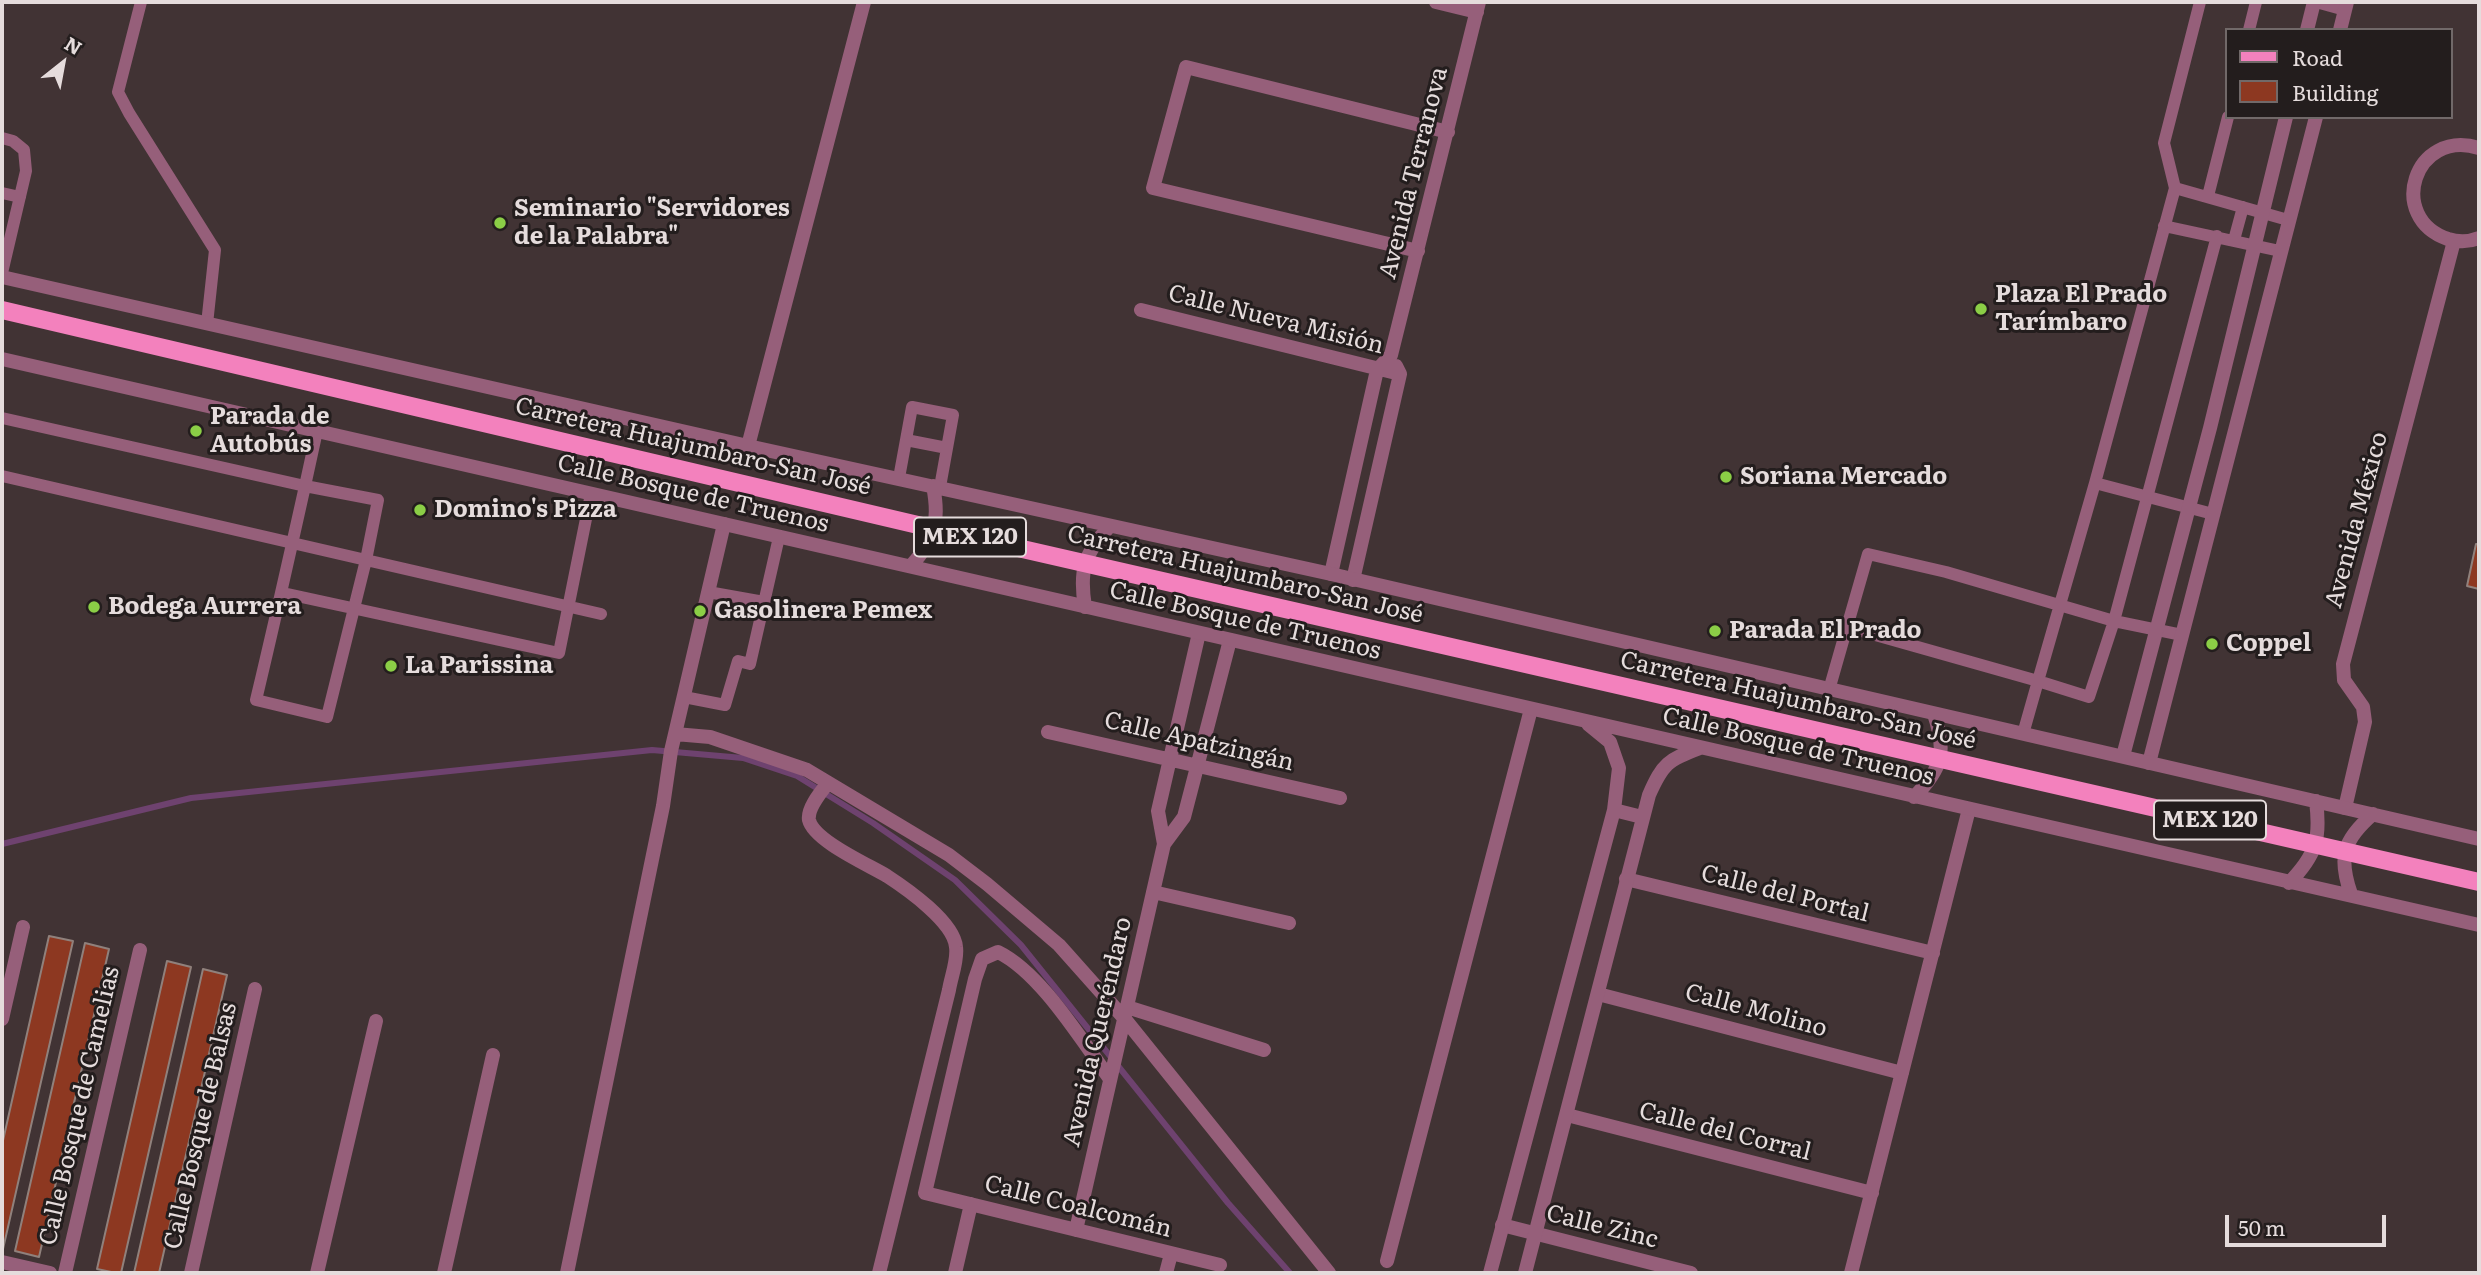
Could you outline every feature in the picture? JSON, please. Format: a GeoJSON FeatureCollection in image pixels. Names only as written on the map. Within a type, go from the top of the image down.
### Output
{"type":"FeatureCollection","features":[{"type":"Feature","properties":{"kind":"main road","name":"Carretera Huajumbaro-San José"},"geometry":{"type":"LineString","coordinates":[[2,310],[1084,564],[2479,882]]}},
{"type":"Feature","properties":{"kind":"street"},"geometry":{"type":"LineString","coordinates":[[748,446],[864,2]]}},
{"type":"Feature","properties":{"kind":"street"},"geometry":{"type":"LineString","coordinates":[[1436,2],[1478,7]]}},
{"type":"Feature","properties":{"kind":"street"},"geometry":{"type":"LineString","coordinates":[[2308,28],[2315,2]]}},
{"type":"Feature","properties":{"kind":"street"},"geometry":{"type":"LineString","coordinates":[[2340,28],[2346,6]]}},
{"type":"Feature","properties":{"kind":"street","name":"Avenida Terranova"},"geometry":{"type":"LineString","coordinates":[[1377,370],[1391,355],[1478,7]]}},
{"type":"Feature","properties":{"kind":"street"},"geometry":{"type":"LineString","coordinates":[[1418,251],[1153,188],[1186,67],[1448,132]]}},
{"type":"Feature","properties":{"kind":"street"},"geometry":{"type":"LineString","coordinates":[[2123,756],[2189,506],[2286,119]]}},
{"type":"Feature","properties":{"kind":"street"},"geometry":{"type":"LineString","coordinates":[[2149,763],[2315,119]]}},
{"type":"Feature","properties":{"kind":"street"},"geometry":{"type":"LineString","coordinates":[[2479,145],[2454,145],[2432,154],[2421,166],[2414,181],[2413,197],[2417,212],[2426,226],[2438,236],[2454,241],[2472,241],[2479,238]]}},
{"type":"Feature","properties":{"kind":"street","name":"Avenida México"},"geometry":{"type":"LineString","coordinates":[[2345,807],[2365,722],[2363,707],[2344,680],[2343,664],[2454,241]]}},
{"type":"Feature","properties":{"kind":"street"},"geometry":{"type":"LineString","coordinates":[[2,275],[748,446],[1331,574],[2479,839]]}},
{"type":"Feature","properties":{"kind":"street","name":"Calle Nueva Misión"},"geometry":{"type":"LineString","coordinates":[[1141,310],[1399,374]]}},
{"type":"Feature","properties":{"kind":"street"},"geometry":{"type":"LineString","coordinates":[[1353,580],[1399,374],[1391,355]]}},
{"type":"Feature","properties":{"kind":"street","name":"Calle Bosque de Truenos"},"geometry":{"type":"LineString","coordinates":[[2,359],[2479,925]]}},
{"type":"Feature","properties":{"kind":"street"},"geometry":{"type":"LineString","coordinates":[[1331,574],[1377,370]]}},
{"type":"Feature","properties":{"kind":"street"},"geometry":{"type":"LineString","coordinates":[[911,566],[925,549],[935,529],[937,486]]}},
{"type":"Feature","properties":{"kind":"street"},"geometry":{"type":"LineString","coordinates":[[567,1273],[663,806],[671,751],[724,524]]}},
{"type":"Feature","properties":{"kind":"street"},"geometry":{"type":"LineString","coordinates":[[1085,607],[1081,585],[1084,564],[1094,542],[1110,526]]}},
{"type":"Feature","properties":{"kind":"street","name":"Avenida Queréndaro"},"geometry":{"type":"LineString","coordinates":[[1164,845],[1158,811],[1199,633]]}},
{"type":"Feature","properties":{"kind":"street","name":"Avenida Queréndaro"},"geometry":{"type":"LineString","coordinates":[[1076,1230],[1164,845],[1184,817],[1230,640]]}},
{"type":"Feature","properties":{"kind":"street"},"geometry":{"type":"LineString","coordinates":[[1387,1261],[1531,709]]}},
{"type":"Feature","properties":{"kind":"street"},"geometry":{"type":"LineString","coordinates":[[1914,797],[1930,780],[1940,759],[1941,736],[1934,714]]}},
{"type":"Feature","properties":{"kind":"street"},"geometry":{"type":"LineString","coordinates":[[1490,1273],[1614,810],[1619,768],[1610,742],[1584,721]]}},
{"type":"Feature","properties":{"kind":"street","name":"Calle Apatzingán"},"geometry":{"type":"LineString","coordinates":[[1048,732],[1340,798]]}},
{"type":"Feature","properties":{"kind":"street"},"geometry":{"type":"LineString","coordinates":[[675,734],[710,737],[807,770],[826,785],[948,855],[987,884],[1059,945],[1124,1019],[1329,1273]]}},
{"type":"Feature","properties":{"kind":"street"},"geometry":{"type":"LineString","coordinates":[[1525,1273],[1648,795],[1656,777],[1672,759],[1701,748]]}},
{"type":"Feature","properties":{"kind":"street"},"geometry":{"type":"LineString","coordinates":[[826,785],[810,811],[809,821],[817,832],[850,857],[888,876],[944,920],[957,947],[946,1003],[880,1273]]}},
{"type":"Feature","properties":{"kind":"street"},"geometry":{"type":"LineString","coordinates":[[2289,883],[2305,866],[2317,844],[2319,822],[2316,801]]}},
{"type":"Feature","properties":{"kind":"street"},"geometry":{"type":"LineString","coordinates":[[1852,1273],[1969,809]]}},
{"type":"Feature","properties":{"kind":"street"},"geometry":{"type":"LineString","coordinates":[[1614,810],[1642,817]]}},
{"type":"Feature","properties":{"kind":"street"},"geometry":{"type":"LineString","coordinates":[[2351,894],[2344,873],[2345,851],[2355,830],[2373,814]]}},
{"type":"Feature","properties":{"kind":"street","name":"Calle del Portal"},"geometry":{"type":"LineString","coordinates":[[1626,879],[1933,953]]}},
{"type":"Feature","properties":{"kind":"street"},"geometry":{"type":"LineString","coordinates":[[1153,892],[1289,923]]}},
{"type":"Feature","properties":{"kind":"street"},"geometry":{"type":"LineString","coordinates":[[2,1019],[23,927]]}},
{"type":"Feature","properties":{"kind":"street","name":"Calle Bosque de Camelias"},"geometry":{"type":"LineString","coordinates":[[65,1273],[140,950]]}},
{"type":"Feature","properties":{"kind":"street","name":"Calle Coalcomán"},"geometry":{"type":"LineString","coordinates":[[1112,1072],[1014,960],[998,952],[982,959],[925,1193],[1220,1265]]}},
{"type":"Feature","properties":{"kind":"street","name":"Calle Bosque de Balsas"},"geometry":{"type":"LineString","coordinates":[[191,1273],[255,989]]}},
{"type":"Feature","properties":{"kind":"street","name":"Calle Molino"},"geometry":{"type":"LineString","coordinates":[[1598,994],[1902,1073]]}},
{"type":"Feature","properties":{"kind":"street"},"geometry":{"type":"LineString","coordinates":[[1124,1019],[1264,1050]]}},
{"type":"Feature","properties":{"kind":"street"},"geometry":{"type":"LineString","coordinates":[[317,1273],[376,1021]]}},
{"type":"Feature","properties":{"kind":"street"},"geometry":{"type":"LineString","coordinates":[[444,1273],[494,1055]]}},
{"type":"Feature","properties":{"kind":"street","name":"Calle del Corral"},"geometry":{"type":"LineString","coordinates":[[1567,1115],[1872,1193]]}},
{"type":"Feature","properties":{"kind":"street"},"geometry":{"type":"LineString","coordinates":[[954,1273],[971,1204]]}},
{"type":"Feature","properties":{"kind":"street","name":"Calle Zinc"},"geometry":{"type":"LineString","coordinates":[[1502,1226],[1691,1273]]}},
{"type":"Feature","properties":{"kind":"street"},"geometry":{"type":"LineString","coordinates":[[1166,1273],[1171,1254]]}},
{"type":"Feature","properties":{"kind":"street"},"geometry":{"type":"LineString","coordinates":[[2,1262],[50,1273]]}},
{"type":"Feature","properties":{"kind":"lane"},"geometry":{"type":"LineString","coordinates":[[141,2],[118,92],[215,250],[207,324]]}},
{"type":"Feature","properties":{"kind":"lane"},"geometry":{"type":"LineString","coordinates":[[2023,734],[2175,188],[2164,143],[2200,2]]}},
{"type":"Feature","properties":{"kind":"lane"},"geometry":{"type":"LineString","coordinates":[[2250,28],[2256,2]]}},
{"type":"Feature","properties":{"kind":"lane"},"geometry":{"type":"LineString","coordinates":[[2315,2],[2346,6]]}},
{"type":"Feature","properties":{"kind":"lane"},"geometry":{"type":"LineString","coordinates":[[2208,196],[2227,119]]}},
{"type":"Feature","properties":{"kind":"lane"},"geometry":{"type":"LineString","coordinates":[[2,138],[13,141],[24,150],[26,172],[5,247],[2,275]]}},
{"type":"Feature","properties":{"kind":"lane"},"geometry":{"type":"LineString","coordinates":[[2175,188],[2288,220]]}},
{"type":"Feature","properties":{"kind":"lane"},"geometry":{"type":"LineString","coordinates":[[2,193],[20,198]]}},
{"type":"Feature","properties":{"kind":"lane"},"geometry":{"type":"LineString","coordinates":[[2234,240],[2243,207]]}},
{"type":"Feature","properties":{"kind":"lane"},"geometry":{"type":"LineString","coordinates":[[2164,226],[2280,251]]}},
{"type":"Feature","properties":{"kind":"lane"},"geometry":{"type":"LineString","coordinates":[[1847,627],[2089,697],[2114,621],[2217,236]]}},
{"type":"Feature","properties":{"kind":"lane"},"geometry":{"type":"LineString","coordinates":[[900,478],[912,407],[953,415],[937,486]]}},
{"type":"Feature","properties":{"kind":"lane"},"geometry":{"type":"LineString","coordinates":[[2,418],[305,486],[378,500],[327,717],[256,701],[283,593],[292,542],[305,486],[317,431]]}},
{"type":"Feature","properties":{"kind":"lane"},"geometry":{"type":"LineString","coordinates":[[906,440],[947,448]]}},
{"type":"Feature","properties":{"kind":"lane"},"geometry":{"type":"LineString","coordinates":[[2,476],[601,614]]}},
{"type":"Feature","properties":{"kind":"lane"},"geometry":{"type":"LineString","coordinates":[[2095,483],[2213,514]]}},
{"type":"Feature","properties":{"kind":"lane"},"geometry":{"type":"LineString","coordinates":[[283,593],[559,653],[591,494]]}},
{"type":"Feature","properties":{"kind":"lane"},"geometry":{"type":"LineString","coordinates":[[684,697],[725,705],[738,661],[750,664],[779,537]]}},
{"type":"Feature","properties":{"kind":"lane"},"geometry":{"type":"LineString","coordinates":[[1829,690],[1868,554],[1946,572],[2114,621],[2182,635]]}},
{"type":"Feature","properties":{"kind":"lane"},"geometry":{"type":"LineString","coordinates":[[708,592],[764,602]]}},
{"type":"Feature","properties":{"kind":"building"},"geometry":{"type":"Polygon","coordinates":[[[2476,544],[2479,544],[2479,589],[2467,586],[2476,544]]]}},
{"type":"Feature","properties":{"kind":"building"},"geometry":{"type":"Polygon","coordinates":[[[49,936],[73,941],[3,1249],[2,1145],[49,936]]]}},
{"type":"Feature","properties":{"kind":"building"},"geometry":{"type":"Polygon","coordinates":[[[85,943],[109,949],[39,1257],[15,1251],[85,943]]]}},
{"type":"Feature","properties":{"kind":"building"},"geometry":{"type":"Polygon","coordinates":[[[167,961],[191,967],[121,1273],[116,1273],[97,1269],[167,961]]]}},
{"type":"Feature","properties":{"kind":"building"},"geometry":{"type":"Polygon","coordinates":[[[203,969],[227,975],[159,1273],[134,1273],[203,969]]]}},
{"type":"Feature","properties":{"kind":"waterway"},"geometry":{"type":"LineString","coordinates":[[2,844],[191,798],[652,750],[743,758],[797,776],[873,823],[955,880],[1021,945],[1228,1203],[1290,1273]]}},
{"type":"Feature","properties":{"kind":"place","name":"Seminario \"Servidores de la Palabra\""},"geometry":{"type":"Point","coordinates":[500,223]}},
{"type":"Feature","properties":{"kind":"place","name":"Plaza El Prado Tarímbaro"},"geometry":{"type":"Point","coordinates":[1981,309]}},
{"type":"Feature","properties":{"kind":"place","name":"Parada de Autobús"},"geometry":{"type":"Point","coordinates":[196,431]}},
{"type":"Feature","properties":{"kind":"place","name":"Soriana Mercado"},"geometry":{"type":"Point","coordinates":[1726,477]}},
{"type":"Feature","properties":{"kind":"place","name":"Domino's Pizza"},"geometry":{"type":"Point","coordinates":[420,510]}},
{"type":"Feature","properties":{"kind":"place","name":"Bodega Aurrera"},"geometry":{"type":"Point","coordinates":[94,607]}},
{"type":"Feature","properties":{"kind":"place","name":"Gasolinera Pemex"},"geometry":{"type":"Point","coordinates":[700,611]}},
{"type":"Feature","properties":{"kind":"place","name":"Parada El Prado"},"geometry":{"type":"Point","coordinates":[1715,631]}},
{"type":"Feature","properties":{"kind":"place","name":"Coppel"},"geometry":{"type":"Point","coordinates":[2212,644]}},
{"type":"Feature","properties":{"kind":"place","name":"La Parissina"},"geometry":{"type":"Point","coordinates":[391,666]}}]}
